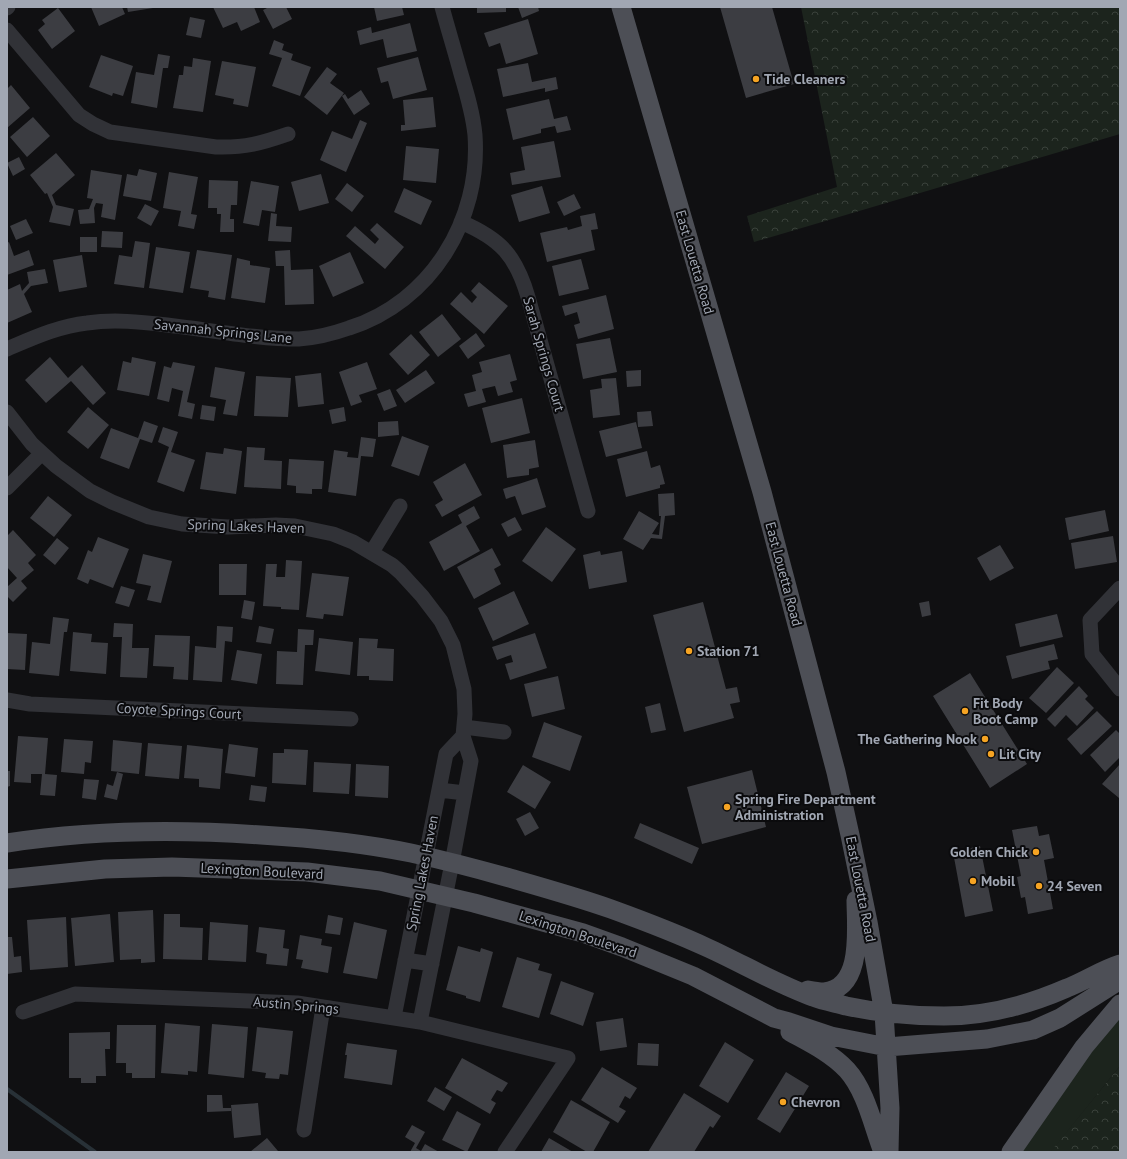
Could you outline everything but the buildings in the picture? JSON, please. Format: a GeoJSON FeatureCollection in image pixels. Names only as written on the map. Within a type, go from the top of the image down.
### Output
{"type":"FeatureCollection","features":[{"type":"Feature","properties":{"kind":"main road","name":"East Louetta Road"},"geometry":{"type":"LineString","coordinates":[[621,7],[762,492],[836,772],[868,922],[884,1013],[890,1108],[889,1152]]}},
{"type":"Feature","properties":{"kind":"main road"},"geometry":{"type":"LineString","coordinates":[[7,843],[75,835],[154,831],[225,832],[298,837],[408,853],[452,863],[597,904],[662,928],[708,948],[788,987],[815,998],[884,1013],[914,1016],[947,1016],[975,1014],[1008,1009],[1069,988],[1108,968],[1120,964]]}},
{"type":"Feature","properties":{"kind":"main road"},"geometry":{"type":"LineString","coordinates":[[788,987],[823,992],[830,991],[838,987],[848,977],[855,957],[856,865]]}},
{"type":"Feature","properties":{"kind":"main road","name":"Lexington Boulevard"},"geometry":{"type":"LineString","coordinates":[[7,880],[105,869],[172,867],[307,872],[380,881],[474,903],[583,933],[693,976],[774,1018],[831,1036],[887,1047],[987,1039],[1033,1030],[1060,1018],[1120,979]]}},
{"type":"Feature","properties":{"kind":"main road"},"geometry":{"type":"LineString","coordinates":[[1011,1152],[1084,1047],[1120,1004]]}},
{"type":"Feature","properties":{"kind":"main road"},"geometry":{"type":"LineString","coordinates":[[774,1018],[787,1030],[826,1053],[848,1071],[866,1102],[883,1152]]}},
{"type":"Feature","properties":{"kind":"street","name":"Savannah Springs Lane"},"geometry":{"type":"LineString","coordinates":[[7,348],[60,329],[105,321],[133,321],[248,336],[312,338],[328,335],[363,324],[388,311],[409,295],[421,284],[443,257],[461,222],[473,182],[475,159],[473,122],[468,98],[442,7]]}},
{"type":"Feature","properties":{"kind":"street"},"geometry":{"type":"LineString","coordinates":[[7,30],[79,115],[110,132],[216,147],[233,148],[261,143],[288,134]]}},
{"type":"Feature","properties":{"kind":"street","name":"Sarah Springs Court"},"geometry":{"type":"LineString","coordinates":[[461,222],[494,240],[511,258],[520,274],[588,511]]}},
{"type":"Feature","properties":{"kind":"street","name":"Spring Lakes Haven"},"geometry":{"type":"LineString","coordinates":[[7,412],[24,435],[41,454],[90,491],[112,502],[149,517],[182,524],[206,526],[276,525],[333,534],[353,542],[388,562],[400,572],[437,615],[453,644],[464,689],[465,702],[463,732],[471,761],[420,1022]]}},
{"type":"Feature","properties":{"kind":"street"},"geometry":{"type":"LineString","coordinates":[[7,488],[41,454]]}},
{"type":"Feature","properties":{"kind":"street"},"geometry":{"type":"LineString","coordinates":[[372,552],[400,506]]}},
{"type":"Feature","properties":{"kind":"street"},"geometry":{"type":"LineString","coordinates":[[1120,588],[1090,620],[1092,654],[1120,689]]}},
{"type":"Feature","properties":{"kind":"street","name":"Coyote Springs Court"},"geometry":{"type":"LineString","coordinates":[[7,700],[30,704],[351,719]]}},
{"type":"Feature","properties":{"kind":"street"},"geometry":{"type":"LineString","coordinates":[[463,732],[504,732]]}},
{"type":"Feature","properties":{"kind":"street","name":"Spring Lakes Haven"},"geometry":{"type":"LineString","coordinates":[[394,1017],[446,754],[463,732]]}},
{"type":"Feature","properties":{"kind":"street"},"geometry":{"type":"LineString","coordinates":[[439,790],[465,793]]}},
{"type":"Feature","properties":{"kind":"street"},"geometry":{"type":"LineString","coordinates":[[405,960],[432,964]]}},
{"type":"Feature","properties":{"kind":"street","name":"Austin Springs"},"geometry":{"type":"LineString","coordinates":[[23,1012],[75,994],[297,1003],[420,1022],[568,1058],[504,1152]]}},
{"type":"Feature","properties":{"kind":"street"},"geometry":{"type":"LineString","coordinates":[[304,1130],[323,1007]]}},
{"type":"Feature","properties":{"kind":"green space"},"geometry":{"type":"Polygon","coordinates":[[[801,7],[1120,7],[1120,134],[754,242],[747,216],[837,187],[801,7]]]}},
{"type":"Feature","properties":{"kind":"green space"},"geometry":{"type":"Polygon","coordinates":[[[1120,1014],[1120,1066],[1051,1152],[1020,1152],[1054,1095],[1120,1014]]]}},
{"type":"Feature","properties":{"kind":"green space"},"geometry":{"type":"Polygon","coordinates":[[[1120,1066],[1120,1152],[1051,1152],[1052,1150],[1120,1066]]]}},
{"type":"Feature","properties":{"kind":"waterway"},"geometry":{"type":"LineString","coordinates":[[7,1089],[95,1152]]}},
{"type":"Feature","properties":{"kind":"place","name":"Tide Cleaners"},"geometry":{"type":"Point","coordinates":[756,79]}},
{"type":"Feature","properties":{"kind":"place","name":"Station 71"},"geometry":{"type":"Point","coordinates":[689,651]}},
{"type":"Feature","properties":{"kind":"place","name":"Fit Body Boot Camp"},"geometry":{"type":"Point","coordinates":[965,711]}},
{"type":"Feature","properties":{"kind":"place","name":"The Gathering Nook"},"geometry":{"type":"Point","coordinates":[985,739]}},
{"type":"Feature","properties":{"kind":"place","name":"Lit City"},"geometry":{"type":"Point","coordinates":[991,754]}},
{"type":"Feature","properties":{"kind":"place","name":"Spring Fire Department Administration"},"geometry":{"type":"Point","coordinates":[727,807]}},
{"type":"Feature","properties":{"kind":"place","name":"Golden Chick"},"geometry":{"type":"Point","coordinates":[1036,852]}},
{"type":"Feature","properties":{"kind":"place","name":"Mobil"},"geometry":{"type":"Point","coordinates":[973,881]}},
{"type":"Feature","properties":{"kind":"place","name":"24 Seven"},"geometry":{"type":"Point","coordinates":[1039,886]}},
{"type":"Feature","properties":{"kind":"place","name":"Chevron"},"geometry":{"type":"Point","coordinates":[783,1102]}}]}
